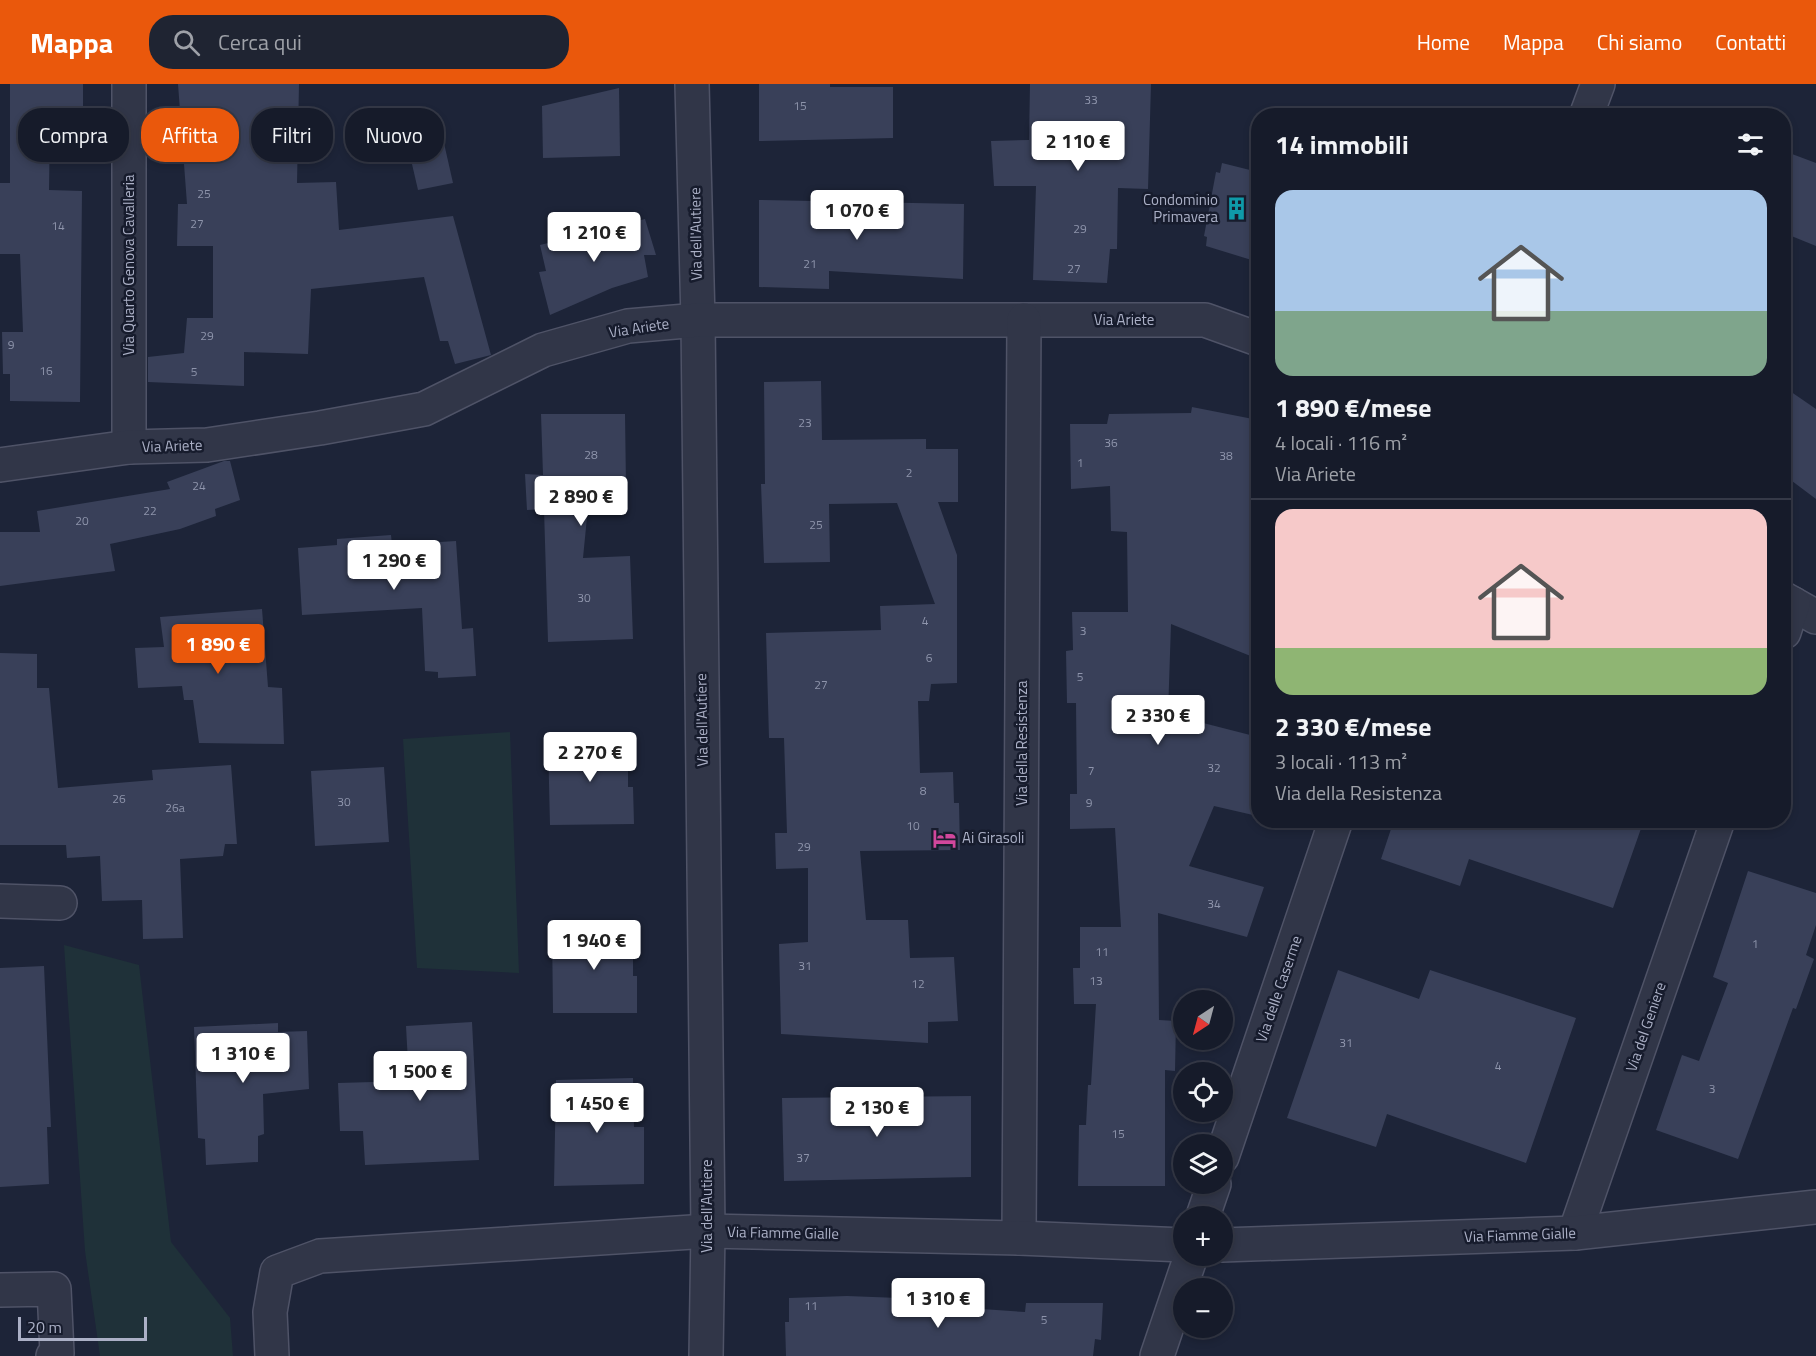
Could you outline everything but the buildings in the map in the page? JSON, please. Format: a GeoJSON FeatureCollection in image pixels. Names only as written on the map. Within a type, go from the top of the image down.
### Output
{"type":"FeatureCollection","features":[{"type":"Feature","properties":{"kind":"street","name":"Via Quarto Genova Cavalleria"},"geometry":{"type":"LineString","coordinates":[[129,84],[129,447]]}},
{"type":"Feature","properties":{"kind":"street","name":"Via dell'Autiere"},"geometry":{"type":"LineString","coordinates":[[692,84],[698,320],[708,1231],[706,1356]]}},
{"type":"Feature","properties":{"kind":"street"},"geometry":{"type":"LineString","coordinates":[[1589,108],[1598,84]]}},
{"type":"Feature","properties":{"kind":"street","name":"Via Ariete"},"geometry":{"type":"LineString","coordinates":[[0,465],[129,447],[207,445],[424,409],[543,350],[628,326],[698,320],[1205,320],[1251,336]]}},
{"type":"Feature","properties":{"kind":"street","name":"Via della Resistenza"},"geometry":{"type":"LineString","coordinates":[[1019,1238],[1024,320]]}},
{"type":"Feature","properties":{"kind":"street","name":"Via delle Caserme"},"geometry":{"type":"LineString","coordinates":[[1230,1134],[1333,828]]}},
{"type":"Feature","properties":{"kind":"street","name":"Via del Geniere"},"geometry":{"type":"LineString","coordinates":[[1575,1233],[1715,828]]}},
{"type":"Feature","properties":{"kind":"street"},"geometry":{"type":"LineString","coordinates":[[0,901],[60,903]]}},
{"type":"Feature","properties":{"kind":"street","name":"Via Fiamme Gialle"},"geometry":{"type":"LineString","coordinates":[[1233,1245],[1575,1233],[1816,1207]]}},
{"type":"Feature","properties":{"kind":"street","name":"Via Fiamme Gialle"},"geometry":{"type":"LineString","coordinates":[[272,1356],[270,1312],[278,1272],[320,1256],[708,1231],[1019,1238],[1173,1245]]}},
{"type":"Feature","properties":{"kind":"street"},"geometry":{"type":"LineString","coordinates":[[1157,1356],[1188,1266]]}},
{"type":"Feature","properties":{"kind":"street"},"geometry":{"type":"LineString","coordinates":[[0,1290],[54,1289],[57,1353],[53,1356]]}},
{"type":"Feature","properties":{"kind":"shaded area"},"geometry":{"type":"Polygon","coordinates":[[[510,732],[519,973],[417,968],[403,739],[510,732]]]}},
{"type":"Feature","properties":{"kind":"shaded area"},"geometry":{"type":"Polygon","coordinates":[[[64,945],[139,965],[171,1242],[230,1318],[233,1356],[100,1356],[85,1251],[64,945]]]}},
{"type":"Feature","properties":{"kind":"place","name":"Condominio Primavera"},"geometry":{"type":"Point","coordinates":[1236,209]}},
{"type":"Feature","properties":{"kind":"place","name":"Ai Girasoli"},"geometry":{"type":"Point","coordinates":[944,838]}}]}
